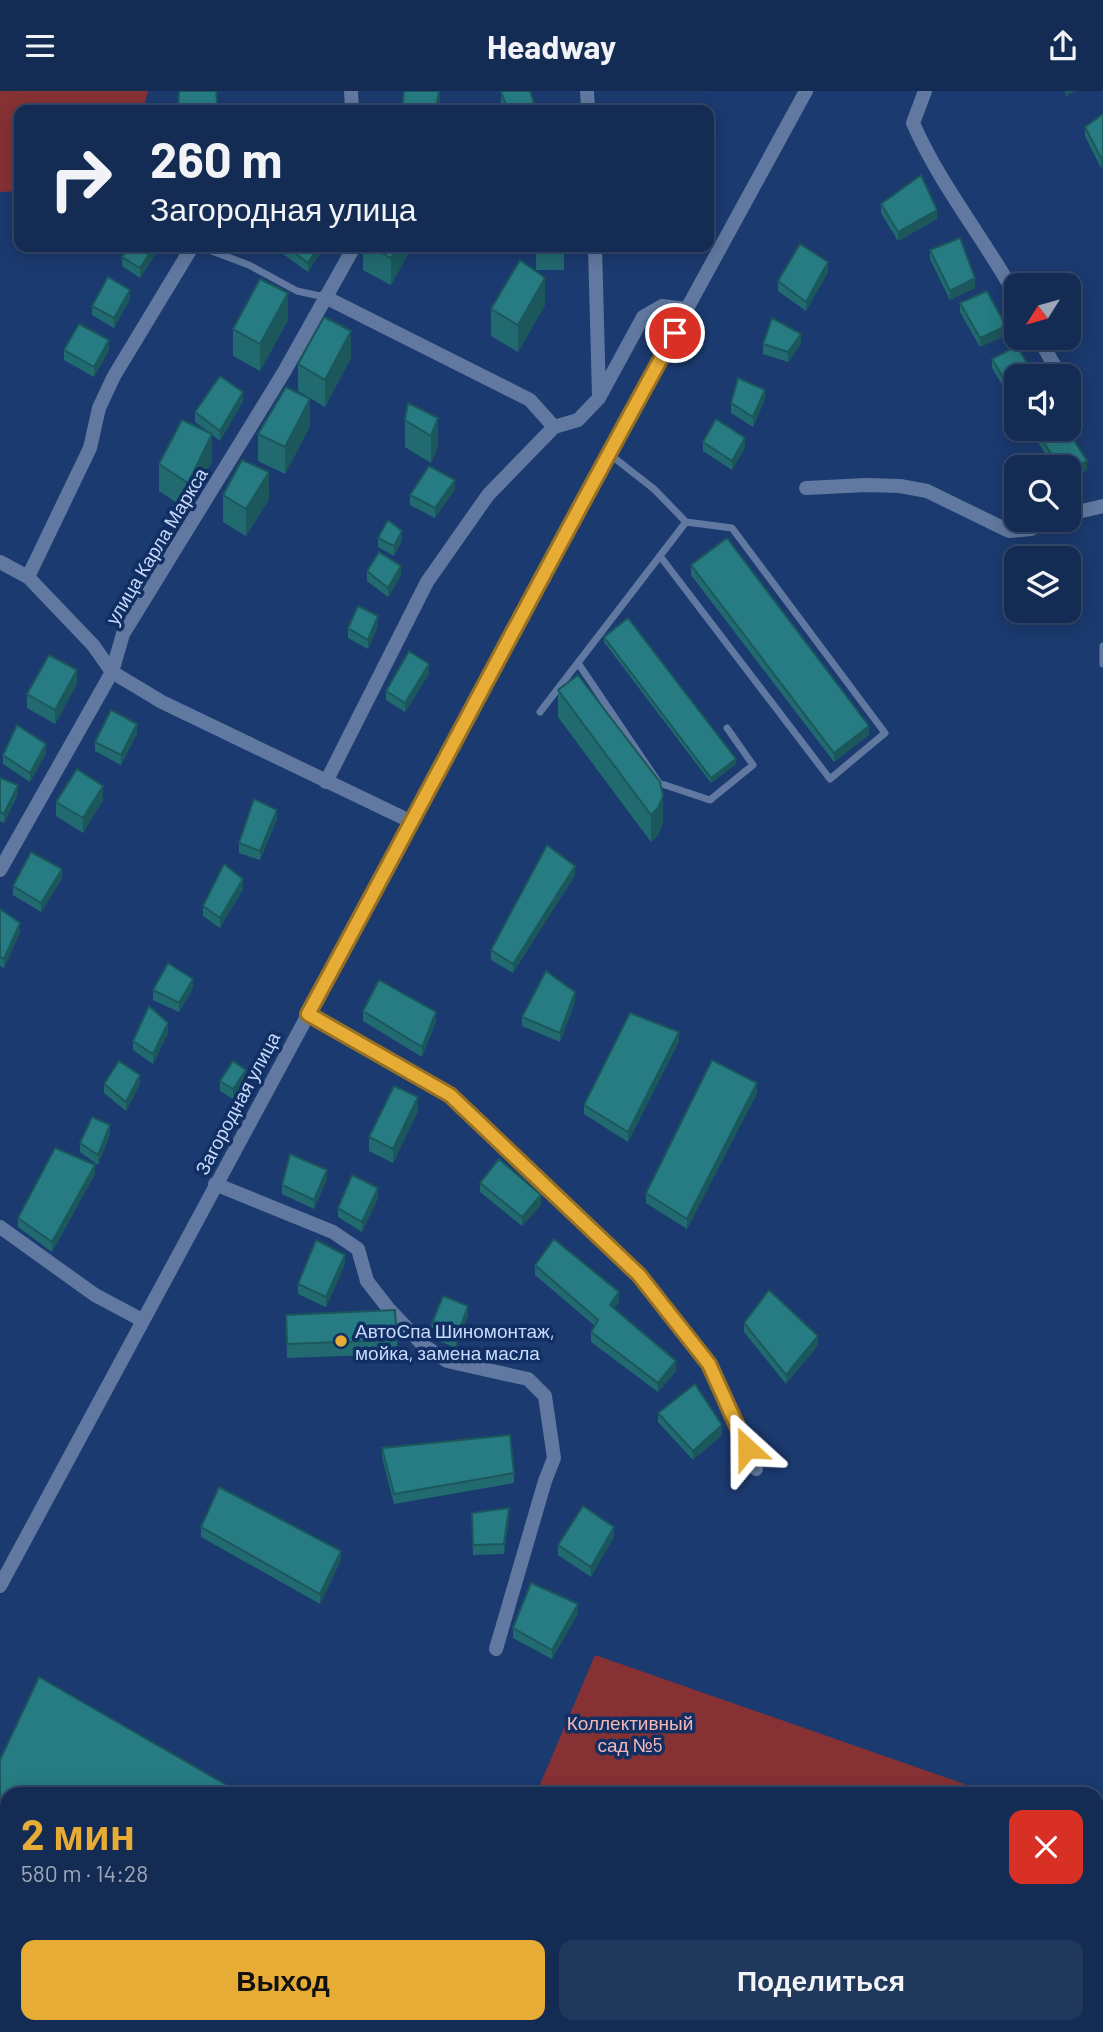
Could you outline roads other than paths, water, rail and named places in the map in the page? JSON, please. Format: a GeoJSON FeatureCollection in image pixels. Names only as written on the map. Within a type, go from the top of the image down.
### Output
{"type":"FeatureCollection","features":[{"type":"Feature","properties":{"kind":"street","name":"Загородная улица"},"geometry":{"type":"LineString","coordinates":[[0,1586],[608,453],[806,91]]}},
{"type":"Feature","properties":{"kind":"street"},"geometry":{"type":"LineString","coordinates":[[925,91],[913,123],[922,144],[1004,275]]}},
{"type":"Feature","properties":{"kind":"street"},"geometry":{"type":"LineString","coordinates":[[28,577],[90,448],[99,408],[114,376],[189,252]]}},
{"type":"Feature","properties":{"kind":"street","name":"улица Карла Маркса"},"geometry":{"type":"LineString","coordinates":[[0,870],[112,672],[123,633],[284,373],[351,252]]}},
{"type":"Feature","properties":{"kind":"street"},"geometry":{"type":"LineString","coordinates":[[595,252],[599,398]]}},
{"type":"Feature","properties":{"kind":"street"},"geometry":{"type":"LineString","coordinates":[[326,297],[530,400],[554,427]]}},
{"type":"Feature","properties":{"kind":"street"},"geometry":{"type":"LineString","coordinates":[[326,782],[427,582],[488,495],[554,427],[578,420],[599,398],[643,317],[662,306],[688,309]]}},
{"type":"Feature","properties":{"kind":"street"},"geometry":{"type":"LineString","coordinates":[[806,488],[866,485],[900,486],[926,491],[1004,529]]}},
{"type":"Feature","properties":{"kind":"street"},"geometry":{"type":"LineString","coordinates":[[1081,511],[1103,506]]}},
{"type":"Feature","properties":{"kind":"street"},"geometry":{"type":"LineString","coordinates":[[0,562],[28,577],[93,645],[112,672],[162,702],[412,822]]}},
{"type":"Feature","properties":{"kind":"street"},"geometry":{"type":"LineString","coordinates":[[308,1014],[450,1095],[639,1275],[709,1364],[756,1469]]}},
{"type":"Feature","properties":{"kind":"street"},"geometry":{"type":"LineString","coordinates":[[215,1184],[333,1231],[358,1249],[367,1281],[423,1345],[447,1361],[528,1379],[545,1396],[554,1458],[496,1649]]}},
{"type":"Feature","properties":{"kind":"street"},"geometry":{"type":"LineString","coordinates":[[0,1227],[95,1295],[142,1319]]}},
{"type":"Feature","properties":{"kind":"lane"},"geometry":{"type":"LineString","coordinates":[[214,252],[249,265],[297,291],[326,297]]}},
{"type":"Feature","properties":{"kind":"lane"},"geometry":{"type":"LineString","coordinates":[[608,453],[654,489],[686,522],[732,528],[885,733],[830,779],[660,556]]}},
{"type":"Feature","properties":{"kind":"lane"},"geometry":{"type":"LineString","coordinates":[[540,712],[686,522]]}},
{"type":"Feature","properties":{"kind":"lane"},"geometry":{"type":"LineString","coordinates":[[1103,646],[1103,664]]}},
{"type":"Feature","properties":{"kind":"lane"},"geometry":{"type":"LineString","coordinates":[[578,663],[660,783],[710,800],[753,765],[727,728]]}},
{"type":"Feature","properties":{"kind":"place","name":"АвтоСпа Шиномонтаж, мойка, замена масла"},"geometry":{"type":"Point","coordinates":[341,1341]}},
{"type":"Feature","properties":{"kind":"park label","name":"Коллективный сад №5"},"geometry":{"type":"Point","coordinates":[630,1733]}}]}
